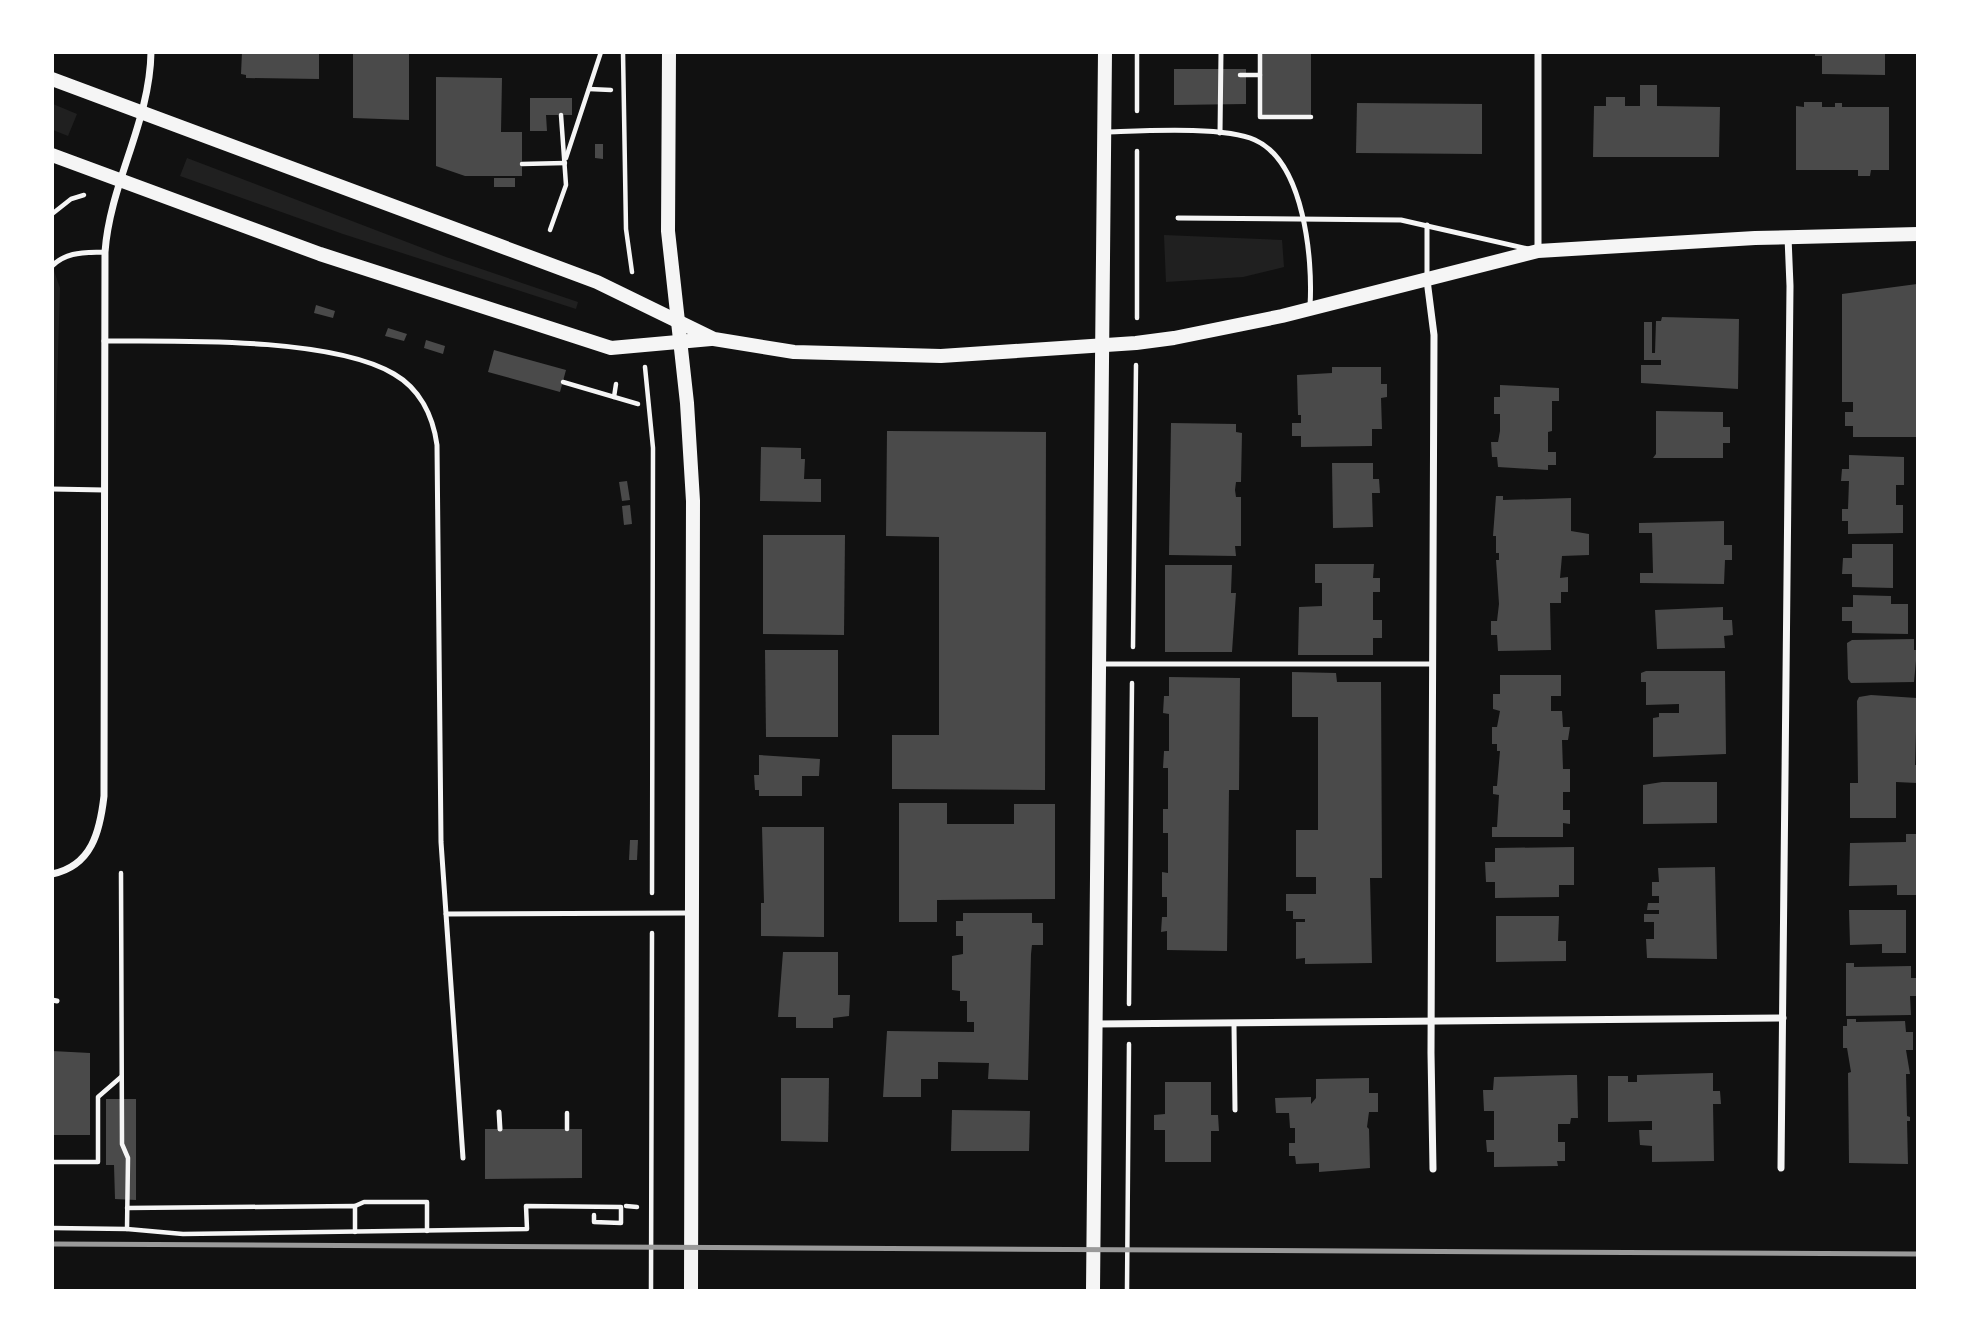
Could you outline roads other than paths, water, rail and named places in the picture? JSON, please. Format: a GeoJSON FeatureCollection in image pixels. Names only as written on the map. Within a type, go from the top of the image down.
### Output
{"type":"FeatureCollection","features":[{"type":"Feature","properties":{"kind":"main road"},"geometry":{"type":"LineString","coordinates":[[669,52],[668,231],[687,403],[693,501],[691,1290]]}},
{"type":"Feature","properties":{"kind":"main road"},"geometry":{"type":"LineString","coordinates":[[1093,1290],[1100,664],[1100,346],[1105,52]]}},
{"type":"Feature","properties":{"kind":"main road"},"geometry":{"type":"LineString","coordinates":[[52,79],[597,282],[714,339]]}},
{"type":"Feature","properties":{"kind":"main road"},"geometry":{"type":"LineString","coordinates":[[52,155],[320,254],[611,348],[714,339],[794,352],[875,357],[941,356],[1100,346],[1174,338],[1310,309],[1538,251],[1788,237],[1917,234]]}},
{"type":"Feature","properties":{"kind":"street"},"geometry":{"type":"LineString","coordinates":[[52,874],[77,864],[98,834],[104,796],[105,252],[109,220],[150,80],[151,52]]}},
{"type":"Feature","properties":{"kind":"street"},"geometry":{"type":"LineString","coordinates":[[1538,52],[1538,251]]}},
{"type":"Feature","properties":{"kind":"street"},"geometry":{"type":"LineString","coordinates":[[1781,1168],[1790,286],[1788,237]]}},
{"type":"Feature","properties":{"kind":"street"},"geometry":{"type":"LineString","coordinates":[[1426,280],[1434,335],[1431,1020],[1433,1169]]}},
{"type":"Feature","properties":{"kind":"street"},"geometry":{"type":"LineString","coordinates":[[1096,1024],[1234,1025],[1431,1020],[1783,1018]]}},
{"type":"Feature","properties":{"kind":"lane"},"geometry":{"type":"LineString","coordinates":[[1220,133],[1221,52]]}},
{"type":"Feature","properties":{"kind":"lane"},"geometry":{"type":"LineString","coordinates":[[1104,132],[1220,133],[1254,139],[1268,148],[1287,177],[1304,220],[1310,246],[1310,309]]}},
{"type":"Feature","properties":{"kind":"lane"},"geometry":{"type":"LineString","coordinates":[[1178,218],[1401,220],[1538,251]]}},
{"type":"Feature","properties":{"kind":"lane"},"geometry":{"type":"LineString","coordinates":[[1426,280],[1427,225]]}},
{"type":"Feature","properties":{"kind":"lane"},"geometry":{"type":"LineString","coordinates":[[52,266],[64,256],[74,253],[105,252]]}},
{"type":"Feature","properties":{"kind":"lane"},"geometry":{"type":"LineString","coordinates":[[104,341],[264,345],[348,356],[395,374],[414,389],[426,407],[437,444],[441,842],[463,1158]]}},
{"type":"Feature","properties":{"kind":"lane"},"geometry":{"type":"LineString","coordinates":[[52,489],[104,490]]}},
{"type":"Feature","properties":{"kind":"lane"},"geometry":{"type":"LineString","coordinates":[[1100,664],[1433,664]]}},
{"type":"Feature","properties":{"kind":"lane"},"geometry":{"type":"LineString","coordinates":[[446,914],[693,913]]}},
{"type":"Feature","properties":{"kind":"lane"},"geometry":{"type":"LineString","coordinates":[[1234,1025],[1235,1110]]}},
{"type":"Feature","properties":{"kind":"lane"},"geometry":{"type":"LineString","coordinates":[[499,1112],[500,1129]]}},
{"type":"Feature","properties":{"kind":"railway"},"geometry":{"type":"LineString","coordinates":[[52,1244],[1918,1254]]}}]}
